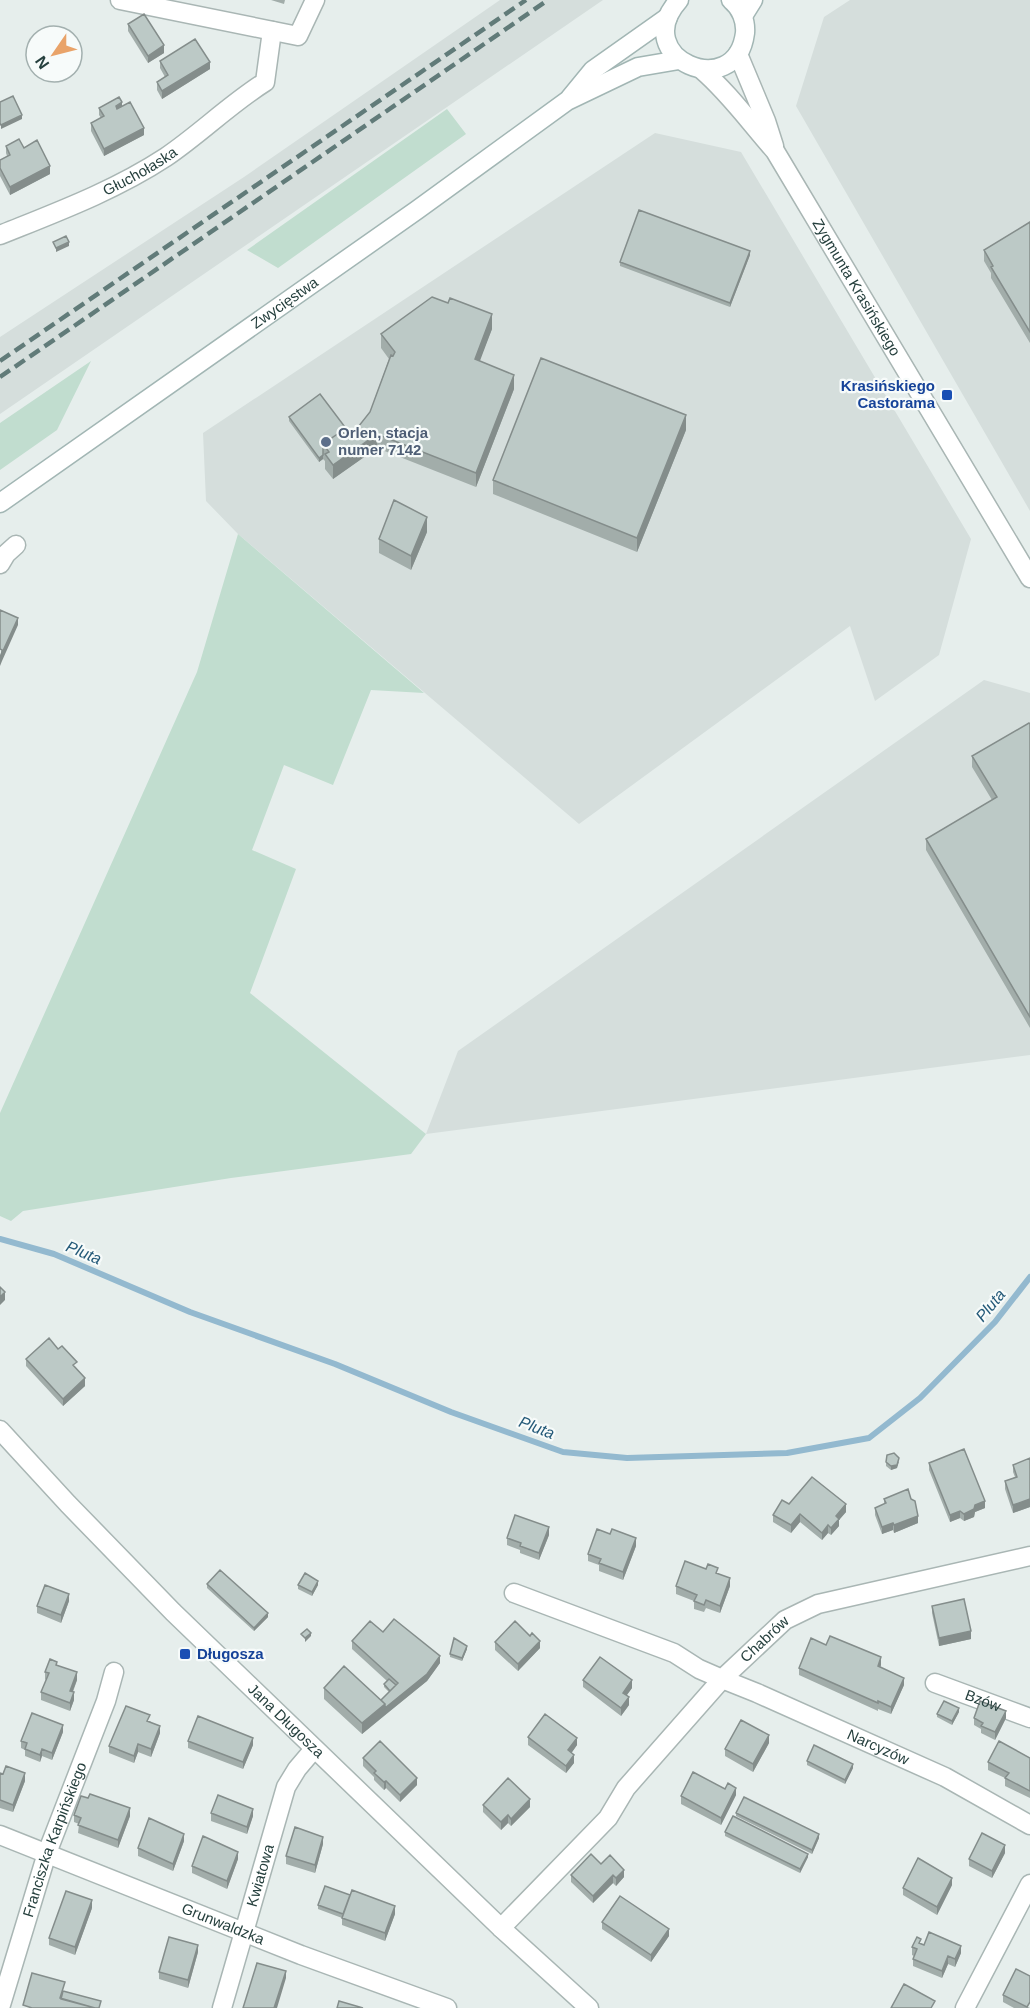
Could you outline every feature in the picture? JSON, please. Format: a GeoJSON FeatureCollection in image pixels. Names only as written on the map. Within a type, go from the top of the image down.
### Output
{"type":"FeatureCollection","features":[{"type":"Feature","properties":{"kind":"street"},"geometry":{"type":"LineString","coordinates":[[120,0],[298,36],[315,0]]}},
{"type":"Feature","properties":{"kind":"street"},"geometry":{"type":"LineString","coordinates":[[679,0],[668,18],[666,29],[671,51],[679,60]]}},
{"type":"Feature","properties":{"kind":"street"},"geometry":{"type":"LineString","coordinates":[[702,70],[716,69],[728,63],[738,54],[744,42],[743,16],[731,0]]}},
{"type":"Feature","properties":{"kind":"street"},"geometry":{"type":"LineString","coordinates":[[743,16],[753,0]]}},
{"type":"Feature","properties":{"kind":"street","name":"Zwycięstwa"},"geometry":{"type":"LineString","coordinates":[[567,101],[593,70],[668,18]]}},
{"type":"Feature","properties":{"kind":"street","name":"Głuchołaska"},"geometry":{"type":"LineString","coordinates":[[0,235],[126,182],[168,155],[238,99],[264,82],[272,31]]}},
{"type":"Feature","properties":{"kind":"street","name":"Zygmunta Krasińskiego"},"geometry":{"type":"LineString","coordinates":[[738,54],[766,121],[775,151]]}},
{"type":"Feature","properties":{"kind":"street","name":"Zwycięstwa"},"geometry":{"type":"LineString","coordinates":[[0,502],[408,217],[567,101],[639,67],[679,60]]}},
{"type":"Feature","properties":{"kind":"street","name":"Zygmunta Krasińskiego"},"geometry":{"type":"LineString","coordinates":[[679,60],[702,70],[721,86],[775,151],[1030,578]]}},
{"type":"Feature","properties":{"kind":"street"},"geometry":{"type":"LineString","coordinates":[[0,564],[16,545]]}},
{"type":"Feature","properties":{"kind":"street","name":"Jana Długosza"},"geometry":{"type":"LineString","coordinates":[[0,1430],[145,1584],[501,1928],[590,2008]]}},
{"type":"Feature","properties":{"kind":"street","name":"Chabrów"},"geometry":{"type":"LineString","coordinates":[[722,1679],[785,1620],[818,1604],[1030,1556]]}},
{"type":"Feature","properties":{"kind":"street"},"geometry":{"type":"LineString","coordinates":[[501,1928],[608,1818],[626,1788],[722,1679],[699,1669],[674,1653],[514,1593]]}},
{"type":"Feature","properties":{"kind":"street","name":"Franciszka Karpińskiego"},"geometry":{"type":"LineString","coordinates":[[0,2008],[47,1853],[106,1701],[114,1672]]}},
{"type":"Feature","properties":{"kind":"street","name":"Narcyzów"},"geometry":{"type":"LineString","coordinates":[[722,1679],[945,1778],[1030,1826]]}},
{"type":"Feature","properties":{"kind":"street","name":"Bzów"},"geometry":{"type":"LineString","coordinates":[[935,1683],[1030,1718]]}},
{"type":"Feature","properties":{"kind":"street","name":"Kwiatowa"},"geometry":{"type":"LineString","coordinates":[[222,2008],[286,1787],[297,1769],[314,1749]]}},
{"type":"Feature","properties":{"kind":"street","name":"Grunwaldzka"},"geometry":{"type":"LineString","coordinates":[[0,1835],[414,2002],[447,2008]]}},
{"type":"Feature","properties":{"kind":"street"},"geometry":{"type":"LineString","coordinates":[[965,2008],[1030,1884]]}},
{"type":"Feature","properties":{"kind":"shaded area"},"geometry":{"type":"Polygon","coordinates":[[[500,0],[603,0],[0,414],[0,337],[244,177],[500,0]]]}},
{"type":"Feature","properties":{"kind":"shaded area"},"geometry":{"type":"Polygon","coordinates":[[[850,0],[1030,0],[1030,511],[796,106],[824,17],[850,0]]]}},
{"type":"Feature","properties":{"kind":"shaded area"},"geometry":{"type":"Polygon","coordinates":[[[655,133],[741,152],[971,539],[939,655],[875,701],[850,626],[579,824],[238,534],[206,501],[203,433],[655,133]]]}},
{"type":"Feature","properties":{"kind":"shaded area"},"geometry":{"type":"Polygon","coordinates":[[[984,680],[1030,693],[1030,1055],[426,1134],[458,1051],[984,680]]]}},
{"type":"Feature","properties":{"kind":"green space"},"geometry":{"type":"Polygon","coordinates":[[[447,109],[466,134],[278,268],[247,250],[447,109]]]}},
{"type":"Feature","properties":{"kind":"green space"},"geometry":{"type":"Polygon","coordinates":[[[91,361],[57,430],[0,470],[0,423],[91,361]]]}},
{"type":"Feature","properties":{"kind":"green space"},"geometry":{"type":"Polygon","coordinates":[[[238,534],[424,693],[371,690],[333,785],[284,765],[252,850],[296,869],[250,993],[426,1134],[411,1154],[231,1178],[23,1211],[11,1221],[0,1216],[0,1113],[197,672],[238,534]]]}},
{"type":"Feature","properties":{"kind":"building"},"geometry":{"type":"Polygon","coordinates":[[[144,14],[164,45],[148,56],[128,24],[144,14]]]}},
{"type":"Feature","properties":{"kind":"building"},"geometry":{"type":"Polygon","coordinates":[[[195,39],[210,62],[162,91],[157,82],[168,75],[160,61],[195,39]]]}},
{"type":"Feature","properties":{"kind":"building"},"geometry":{"type":"Polygon","coordinates":[[[13,96],[22,115],[1,125],[0,102],[13,96]]]}},
{"type":"Feature","properties":{"kind":"building"},"geometry":{"type":"Polygon","coordinates":[[[119,97],[122,102],[116,106],[117,109],[130,102],[144,128],[104,149],[91,123],[104,116],[99,108],[119,97]]]}},
{"type":"Feature","properties":{"kind":"building"},"geometry":{"type":"Polygon","coordinates":[[[19,139],[24,148],[37,140],[50,166],[10,187],[0,168],[0,160],[10,155],[6,146],[19,139]]]}},
{"type":"Feature","properties":{"kind":"building"},"geometry":{"type":"Polygon","coordinates":[[[639,210],[750,251],[730,303],[620,262],[639,210]]]}},
{"type":"Feature","properties":{"kind":"building"},"geometry":{"type":"Polygon","coordinates":[[[1030,222],[1030,332],[991,267],[993,266],[984,250],[1030,222]]]}},
{"type":"Feature","properties":{"kind":"building"},"geometry":{"type":"Polygon","coordinates":[[[66,236],[69,242],[56,248],[53,242],[66,236]]]}},
{"type":"Feature","properties":{"kind":"building"},"geometry":{"type":"Polygon","coordinates":[[[432,297],[448,303],[450,298],[492,314],[475,359],[514,375],[476,473],[377,434],[333,465],[325,454],[329,452],[323,444],[342,431],[347,438],[351,436],[370,412],[391,355],[393,356],[395,352],[381,334],[432,297]]]}},
{"type":"Feature","properties":{"kind":"building"},"geometry":{"type":"Polygon","coordinates":[[[541,358],[686,415],[637,538],[493,480],[541,358]]]}},
{"type":"Feature","properties":{"kind":"building"},"geometry":{"type":"Polygon","coordinates":[[[320,394],[351,435],[347,438],[342,431],[323,444],[323,455],[319,458],[289,417],[320,394]]]}},
{"type":"Feature","properties":{"kind":"building"},"geometry":{"type":"Polygon","coordinates":[[[394,500],[427,517],[411,556],[379,539],[394,500]]]}},
{"type":"Feature","properties":{"kind":"building"},"geometry":{"type":"Polygon","coordinates":[[[0,610],[18,618],[2,653],[0,649],[0,610]]]}},
{"type":"Feature","properties":{"kind":"building"},"geometry":{"type":"Polygon","coordinates":[[[1029,723],[1030,1017],[926,839],[997,797],[972,756],[1029,723]]]}},
{"type":"Feature","properties":{"kind":"building"},"geometry":{"type":"Polygon","coordinates":[[[0,1287],[5,1292],[0,1297],[0,1287]]]}},
{"type":"Feature","properties":{"kind":"building"},"geometry":{"type":"Polygon","coordinates":[[[49,1338],[58,1349],[62,1346],[77,1362],[73,1365],[85,1378],[63,1399],[26,1359],[49,1338]]]}},
{"type":"Feature","properties":{"kind":"building"},"geometry":{"type":"Polygon","coordinates":[[[964,1449],[985,1501],[975,1505],[974,1509],[964,1514],[960,1511],[950,1515],[929,1463],[964,1449]]]}},
{"type":"Feature","properties":{"kind":"building"},"geometry":{"type":"Polygon","coordinates":[[[894,1453],[899,1458],[897,1465],[891,1466],[886,1462],[887,1455],[894,1453]]]}},
{"type":"Feature","properties":{"kind":"building"},"geometry":{"type":"Polygon","coordinates":[[[1030,1458],[1030,1499],[1013,1505],[1005,1481],[1017,1477],[1013,1465],[1030,1458]]]}},
{"type":"Feature","properties":{"kind":"building"},"geometry":{"type":"Polygon","coordinates":[[[812,1477],[846,1504],[836,1516],[839,1519],[831,1528],[828,1525],[822,1533],[800,1514],[791,1525],[773,1515],[782,1500],[789,1504],[812,1477]]]}},
{"type":"Feature","properties":{"kind":"building"},"geometry":{"type":"Polygon","coordinates":[[[908,1489],[911,1499],[915,1501],[918,1516],[882,1527],[875,1508],[886,1503],[884,1499],[908,1489]]]}},
{"type":"Feature","properties":{"kind":"building"},"geometry":{"type":"Polygon","coordinates":[[[515,1515],[549,1527],[539,1553],[507,1538],[515,1515]]]}},
{"type":"Feature","properties":{"kind":"building"},"geometry":{"type":"Polygon","coordinates":[[[597,1529],[610,1534],[612,1529],[636,1538],[623,1572],[599,1563],[601,1559],[588,1554],[597,1529]]]}},
{"type":"Feature","properties":{"kind":"building"},"geometry":{"type":"Polygon","coordinates":[[[685,1561],[706,1569],[708,1564],[718,1568],[716,1573],[730,1578],[720,1606],[706,1600],[704,1605],[694,1601],[697,1595],[676,1586],[685,1561]]]}},
{"type":"Feature","properties":{"kind":"building"},"geometry":{"type":"Polygon","coordinates":[[[220,1570],[268,1613],[254,1628],[207,1584],[220,1570]]]}},
{"type":"Feature","properties":{"kind":"building"},"geometry":{"type":"Polygon","coordinates":[[[305,1573],[318,1581],[312,1592],[298,1585],[305,1573]]]}},
{"type":"Feature","properties":{"kind":"building"},"geometry":{"type":"Polygon","coordinates":[[[45,1585],[69,1594],[61,1615],[37,1606],[45,1585]]]}},
{"type":"Feature","properties":{"kind":"building"},"geometry":{"type":"Polygon","coordinates":[[[964,1599],[971,1631],[939,1638],[932,1606],[964,1599]]]}},
{"type":"Feature","properties":{"kind":"building"},"geometry":{"type":"Polygon","coordinates":[[[394,1619],[440,1656],[427,1674],[385,1708],[381,1700],[398,1683],[352,1641],[370,1621],[383,1632],[394,1619]]]}},
{"type":"Feature","properties":{"kind":"building"},"geometry":{"type":"Polygon","coordinates":[[[515,1621],[530,1636],[532,1633],[540,1641],[518,1664],[495,1642],[515,1621]]]}},
{"type":"Feature","properties":{"kind":"building"},"geometry":{"type":"Polygon","coordinates":[[[307,1629],[311,1633],[305,1638],[301,1634],[307,1629]]]}},
{"type":"Feature","properties":{"kind":"building"},"geometry":{"type":"Polygon","coordinates":[[[830,1636],[881,1657],[878,1666],[904,1678],[891,1707],[799,1668],[811,1638],[826,1645],[830,1636]]]}},
{"type":"Feature","properties":{"kind":"building"},"geometry":{"type":"Polygon","coordinates":[[[454,1638],[467,1646],[462,1658],[450,1654],[454,1638]]]}},
{"type":"Feature","properties":{"kind":"building"},"geometry":{"type":"Polygon","coordinates":[[[600,1657],[632,1680],[623,1693],[629,1697],[621,1708],[583,1680],[600,1657]]]}},
{"type":"Feature","properties":{"kind":"building"},"geometry":{"type":"Polygon","coordinates":[[[50,1659],[57,1662],[56,1665],[77,1672],[70,1691],[74,1692],[70,1703],[41,1692],[49,1673],[45,1672],[50,1659]]]}},
{"type":"Feature","properties":{"kind":"building"},"geometry":{"type":"Polygon","coordinates":[[[344,1666],[385,1704],[362,1723],[324,1688],[344,1666]]]}},
{"type":"Feature","properties":{"kind":"building"},"geometry":{"type":"Polygon","coordinates":[[[389,1679],[396,1685],[390,1691],[384,1684],[389,1679]]]}},
{"type":"Feature","properties":{"kind":"building"},"geometry":{"type":"Polygon","coordinates":[[[944,1701],[959,1708],[952,1721],[937,1714],[944,1701]]]}},
{"type":"Feature","properties":{"kind":"building"},"geometry":{"type":"Polygon","coordinates":[[[980,1701],[1006,1711],[995,1732],[981,1726],[983,1723],[974,1718],[980,1701]]]}},
{"type":"Feature","properties":{"kind":"building"},"geometry":{"type":"Polygon","coordinates":[[[126,1706],[150,1715],[147,1721],[160,1726],[151,1749],[138,1744],[134,1756],[109,1746],[126,1706]]]}},
{"type":"Feature","properties":{"kind":"building"},"geometry":{"type":"Polygon","coordinates":[[[32,1713],[63,1725],[52,1753],[42,1749],[40,1755],[25,1749],[27,1743],[21,1741],[32,1713]]]}},
{"type":"Feature","properties":{"kind":"building"},"geometry":{"type":"Polygon","coordinates":[[[545,1714],[577,1738],[568,1750],[574,1755],[566,1766],[528,1737],[545,1714]]]}},
{"type":"Feature","properties":{"kind":"building"},"geometry":{"type":"Polygon","coordinates":[[[198,1716],[253,1738],[243,1762],[188,1741],[198,1716]]]}},
{"type":"Feature","properties":{"kind":"building"},"geometry":{"type":"Polygon","coordinates":[[[741,1720],[769,1735],[753,1764],[725,1749],[741,1720]]]}},
{"type":"Feature","properties":{"kind":"building"},"geometry":{"type":"Polygon","coordinates":[[[380,1741],[417,1778],[400,1795],[374,1773],[376,1771],[363,1758],[380,1741]]]}},
{"type":"Feature","properties":{"kind":"building"},"geometry":{"type":"Polygon","coordinates":[[[999,1741],[1030,1758],[1030,1791],[1005,1778],[1009,1773],[988,1762],[999,1741]]]}},
{"type":"Feature","properties":{"kind":"building"},"geometry":{"type":"Polygon","coordinates":[[[814,1745],[853,1764],[845,1780],[807,1761],[814,1745]]]}},
{"type":"Feature","properties":{"kind":"building"},"geometry":{"type":"Polygon","coordinates":[[[6,1766],[25,1773],[13,1805],[0,1800],[0,1773],[3,1774],[6,1766]]]}},
{"type":"Feature","properties":{"kind":"building"},"geometry":{"type":"Polygon","coordinates":[[[693,1772],[725,1789],[728,1783],[736,1788],[721,1818],[681,1796],[693,1772]]]}},
{"type":"Feature","properties":{"kind":"building"},"geometry":{"type":"Polygon","coordinates":[[[508,1778],[530,1799],[511,1819],[508,1815],[501,1822],[483,1805],[508,1778]]]}},
{"type":"Feature","properties":{"kind":"building"},"geometry":{"type":"Polygon","coordinates":[[[90,1794],[130,1808],[118,1840],[78,1825],[81,1818],[74,1815],[81,1796],[88,1798],[90,1794]]]}},
{"type":"Feature","properties":{"kind":"building"},"geometry":{"type":"Polygon","coordinates":[[[218,1795],[253,1809],[247,1827],[211,1813],[218,1795]]]}},
{"type":"Feature","properties":{"kind":"building"},"geometry":{"type":"Polygon","coordinates":[[[744,1797],[819,1834],[812,1850],[736,1813],[744,1797]]]}},
{"type":"Feature","properties":{"kind":"building"},"geometry":{"type":"Polygon","coordinates":[[[733,1816],[808,1854],[800,1869],[725,1832],[733,1816]]]}},
{"type":"Feature","properties":{"kind":"building"},"geometry":{"type":"Polygon","coordinates":[[[149,1818],[184,1834],[173,1864],[138,1848],[149,1818]]]}},
{"type":"Feature","properties":{"kind":"building"},"geometry":{"type":"Polygon","coordinates":[[[295,1827],[323,1837],[315,1865],[286,1856],[295,1827]]]}},
{"type":"Feature","properties":{"kind":"building"},"geometry":{"type":"Polygon","coordinates":[[[982,1833],[1005,1845],[992,1871],[969,1859],[982,1833]]]}},
{"type":"Feature","properties":{"kind":"building"},"geometry":{"type":"Polygon","coordinates":[[[203,1836],[238,1852],[227,1881],[192,1866],[203,1836]]]}},
{"type":"Feature","properties":{"kind":"building"},"geometry":{"type":"Polygon","coordinates":[[[591,1854],[601,1864],[610,1855],[624,1870],[616,1878],[613,1875],[593,1896],[571,1875],[591,1854]]]}},
{"type":"Feature","properties":{"kind":"building"},"geometry":{"type":"Polygon","coordinates":[[[918,1858],[952,1878],[937,1907],[903,1888],[918,1858]]]}},
{"type":"Feature","properties":{"kind":"building"},"geometry":{"type":"Polygon","coordinates":[[[325,1886],[350,1895],[343,1914],[318,1905],[325,1886]]]}},
{"type":"Feature","properties":{"kind":"building"},"geometry":{"type":"Polygon","coordinates":[[[352,1890],[395,1906],[385,1933],[342,1918],[352,1890]]]}},
{"type":"Feature","properties":{"kind":"building"},"geometry":{"type":"Polygon","coordinates":[[[66,1891],[92,1900],[75,1947],[49,1938],[66,1891]]]}},
{"type":"Feature","properties":{"kind":"building"},"geometry":{"type":"Polygon","coordinates":[[[620,1896],[669,1929],[651,1955],[602,1922],[620,1896]]]}},
{"type":"Feature","properties":{"kind":"building"},"geometry":{"type":"Polygon","coordinates":[[[929,1932],[961,1946],[955,1959],[948,1956],[942,1971],[913,1959],[917,1949],[912,1947],[917,1937],[921,1939],[919,1943],[924,1945],[929,1932]]]}},
{"type":"Feature","properties":{"kind":"building"},"geometry":{"type":"Polygon","coordinates":[[[169,1937],[198,1945],[188,1980],[159,1972],[169,1937]]]}},
{"type":"Feature","properties":{"kind":"building"},"geometry":{"type":"Polygon","coordinates":[[[257,1963],[286,1971],[274,2008],[243,2008],[257,1963]]]}},
{"type":"Feature","properties":{"kind":"building"},"geometry":{"type":"Polygon","coordinates":[[[1016,1969],[1030,1976],[1030,2002],[1027,2007],[1003,1995],[1016,1969]]]}},
{"type":"Feature","properties":{"kind":"building"},"geometry":{"type":"Polygon","coordinates":[[[32,1973],[65,1982],[60,1998],[95,2008],[32,2008],[23,2005],[32,1973]]]}},
{"type":"Feature","properties":{"kind":"building"},"geometry":{"type":"Polygon","coordinates":[[[904,1984],[935,2001],[931,2008],[891,2008],[904,1984]]]}},
{"type":"Feature","properties":{"kind":"building"},"geometry":{"type":"Polygon","coordinates":[[[63,1991],[101,2001],[99,2008],[61,1999],[63,1991]]]}},
{"type":"Feature","properties":{"kind":"building"},"geometry":{"type":"Polygon","coordinates":[[[339,2001],[363,2008],[337,2008],[339,2001]]]}},
{"type":"Feature","properties":{"kind":"waterway","name":"Pluta"},"geometry":{"type":"LineString","coordinates":[[0,1239],[54,1254],[190,1312],[335,1364],[451,1412],[563,1452],[627,1458],[787,1453],[869,1438],[920,1398],[995,1322],[1030,1277]]}},
{"type":"Feature","properties":{"kind":"railway"},"geometry":{"type":"LineString","coordinates":[[0,361],[526,0]]}},
{"type":"Feature","properties":{"kind":"railway"},"geometry":{"type":"LineString","coordinates":[[0,377],[548,0]]}},
{"type":"Feature","properties":{"kind":"place","name":"Krasińskiego Castorama"},"geometry":{"type":"Point","coordinates":[947,395]}},
{"type":"Feature","properties":{"kind":"place","name":"Orlen, stacja numer 7142"},"geometry":{"type":"Point","coordinates":[326,442]}},
{"type":"Feature","properties":{"kind":"place","name":"Długosza"},"geometry":{"type":"Point","coordinates":[185,1654]}}]}
